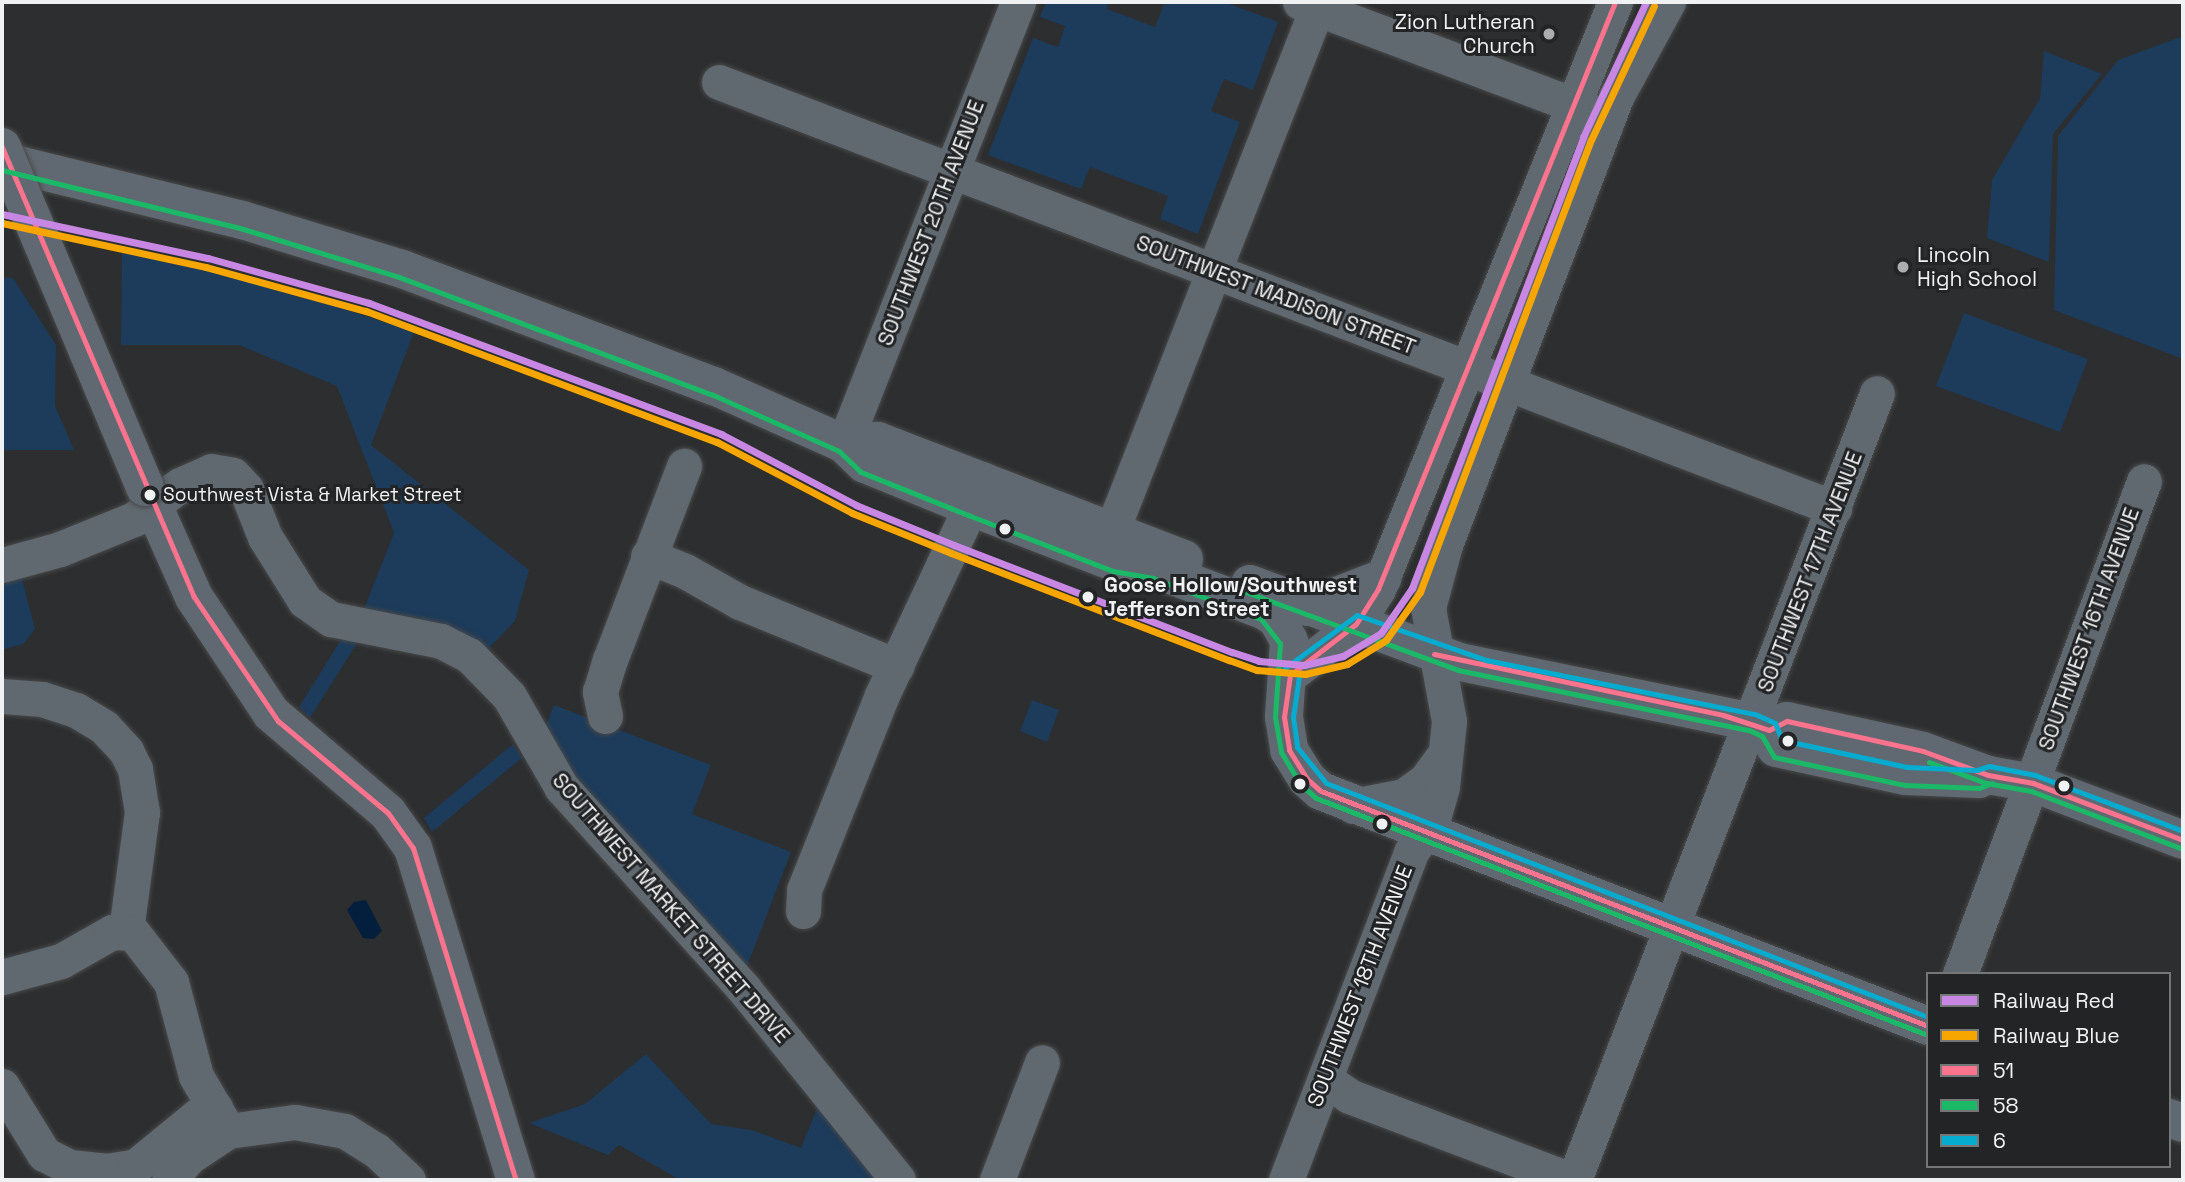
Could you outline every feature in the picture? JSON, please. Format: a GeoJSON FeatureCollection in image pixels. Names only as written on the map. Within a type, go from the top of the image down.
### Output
{"type":"FeatureCollection","features":[{"type":"Feature","properties":{"kind":"main road"},"geometry":{"type":"LineString","coordinates":[[2,147],[149,498],[194,597],[271,713],[388,813],[413,848],[516,1180]]}},
{"type":"Feature","properties":{"kind":"main road"},"geometry":{"type":"LineString","coordinates":[[2,161],[243,220],[402,269],[656,362],[844,444],[878,441],[1115,563],[1155,569],[1265,611],[1277,619],[1289,641],[1290,676],[1284,717],[1289,750],[1307,779],[1353,806],[1926,1025]]}},
{"type":"Feature","properties":{"kind":"main road"},"geometry":{"type":"LineString","coordinates":[[977,494],[1112,530],[1309,607],[1434,653],[1484,668],[1761,726],[1776,748],[1906,776],[1979,779],[1988,775],[2033,783],[2183,840]]}},
{"type":"Feature","properties":{"kind":"main road"},"geometry":{"type":"LineString","coordinates":[[1309,607],[1383,578]]}},
{"type":"Feature","properties":{"kind":"street","name":"SOUTHWEST 20TH AVENUE"},"geometry":{"type":"LineString","coordinates":[[844,444],[1018,2]]}},
{"type":"Feature","properties":{"kind":"street"},"geometry":{"type":"LineString","coordinates":[[1290,676],[1356,624],[1383,578],[1571,104],[1615,2]]}},
{"type":"Feature","properties":{"kind":"street","name":"SOUTHWEST 18TH AVENUE"},"geometry":{"type":"LineString","coordinates":[[1286,1180],[1411,852],[1424,834],[1442,787],[1449,721],[1428,619],[1430,595],[1504,384],[1608,118],[1668,2]]}},
{"type":"Feature","properties":{"kind":"street"},"geometry":{"type":"LineString","coordinates":[[1112,530],[1214,271],[1308,5],[1608,118]]}},
{"type":"Feature","properties":{"kind":"street","name":"SOUTHWEST MADISON STREET"},"geometry":{"type":"LineString","coordinates":[[719,82],[1834,508]]}},
{"type":"Feature","properties":{"kind":"street","name":"SOUTHWEST 17TH AVENUE"},"geometry":{"type":"LineString","coordinates":[[1572,1180],[1669,927],[1761,726],[1834,508],[1877,393]]}},
{"type":"Feature","properties":{"kind":"street"},"geometry":{"type":"LineString","coordinates":[[605,716],[600,692],[648,556],[684,466]]}},
{"type":"Feature","properties":{"kind":"street","name":"SOUTHWEST MARKET STREET DRIVE"},"geometry":{"type":"LineString","coordinates":[[2,565],[60,549],[149,498],[190,480],[219,470],[233,475],[246,489],[265,537],[305,601],[331,619],[418,634],[470,655],[509,696],[562,788],[744,989],[898,1180]]}},
{"type":"Feature","properties":{"kind":"street","name":"SOUTHWEST 16TH AVENUE"},"geometry":{"type":"LineString","coordinates":[[1961,972],[2144,481]]}},
{"type":"Feature","properties":{"kind":"street"},"geometry":{"type":"LineString","coordinates":[[803,911],[804,890],[896,666],[977,494]]}},
{"type":"Feature","properties":{"kind":"street"},"geometry":{"type":"LineString","coordinates":[[648,556],[685,571],[740,603],[896,666]]}},
{"type":"Feature","properties":{"kind":"street"},"geometry":{"type":"LineString","coordinates":[[2,696],[42,699],[76,710],[104,727],[126,751],[138,782],[142,813],[126,930]]}},
{"type":"Feature","properties":{"kind":"street"},"geometry":{"type":"LineString","coordinates":[[1353,806],[1404,796],[1425,781],[1445,753]]}},
{"type":"Feature","properties":{"kind":"street"},"geometry":{"type":"LineString","coordinates":[[2,977],[61,961],[112,932],[126,930],[140,940],[171,982],[196,1076],[221,1119]]}},
{"type":"Feature","properties":{"kind":"street"},"geometry":{"type":"LineString","coordinates":[[997,1180],[1042,1062]]}},
{"type":"Feature","properties":{"kind":"street"},"geometry":{"type":"LineString","coordinates":[[1325,1079],[1349,1096],[1572,1180]]}},
{"type":"Feature","properties":{"kind":"street"},"geometry":{"type":"LineString","coordinates":[[2,1086],[44,1154],[70,1167],[106,1171],[136,1166],[197,1116],[295,1122],[345,1131],[376,1150],[408,1180]]}},
{"type":"Feature","properties":{"kind":"street"},"geometry":{"type":"LineString","coordinates":[[169,1180],[221,1119]]}},
{"type":"Feature","properties":{"kind":"shaded area"},"geometry":{"type":"Polygon","coordinates":[[[1046,2],[1109,2],[1107,9],[1155,27],[1165,2],[1224,2],[1278,22],[1253,90],[1224,79],[1211,111],[1240,122],[1198,234],[1160,219],[1168,196],[1090,167],[1081,189],[988,155],[1033,38],[1058,47],[1065,26],[1040,17],[1046,2]]]}},
{"type":"Feature","properties":{"kind":"shaded area"},"geometry":{"type":"Polygon","coordinates":[[[2183,36],[2183,359],[2054,310],[2058,136],[2118,60],[2183,36]]]}},
{"type":"Feature","properties":{"kind":"shaded area"},"geometry":{"type":"Polygon","coordinates":[[[2044,51],[2102,74],[2053,134],[2049,262],[1987,238],[1992,180],[2040,98],[2044,51]]]}},
{"type":"Feature","properties":{"kind":"shaded area"},"geometry":{"type":"Polygon","coordinates":[[[122,249],[236,273],[414,332],[371,445],[529,570],[515,621],[483,654],[441,623],[364,609],[394,533],[337,386],[239,345],[121,345],[122,249]]]}},
{"type":"Feature","properties":{"kind":"shaded area"},"geometry":{"type":"Polygon","coordinates":[[[2,278],[13,278],[56,345],[55,406],[74,450],[2,450],[2,278]]]}},
{"type":"Feature","properties":{"kind":"shaded area"},"geometry":{"type":"Polygon","coordinates":[[[1964,313],[2088,359],[2060,432],[1936,386],[1964,313]]]}},
{"type":"Feature","properties":{"kind":"shaded area"},"geometry":{"type":"Polygon","coordinates":[[[21,575],[35,629],[23,644],[2,650],[2,581],[21,575]]]}},
{"type":"Feature","properties":{"kind":"shaded area"},"geometry":{"type":"Polygon","coordinates":[[[342,638],[359,640],[310,718],[299,707],[342,638]]]}},
{"type":"Feature","properties":{"kind":"shaded area"},"geometry":{"type":"Polygon","coordinates":[[[1032,700],[1059,710],[1047,742],[1020,731],[1032,700]]]}},
{"type":"Feature","properties":{"kind":"shaded area"},"geometry":{"type":"Polygon","coordinates":[[[554,705],[711,765],[692,814],[791,852],[746,969],[588,792],[543,732],[554,705]]]}},
{"type":"Feature","properties":{"kind":"shaded area"},"geometry":{"type":"Polygon","coordinates":[[[513,744],[522,758],[432,832],[424,818],[513,744]]]}},
{"type":"Feature","properties":{"kind":"shaded area"},"geometry":{"type":"Polygon","coordinates":[[[366,900],[382,931],[374,939],[363,938],[347,910],[354,902],[366,900]]]}},
{"type":"Feature","properties":{"kind":"shaded area"},"geometry":{"type":"Polygon","coordinates":[[[646,1054],[711,1124],[752,1130],[801,1148],[818,1106],[884,1180],[680,1180],[619,1145],[608,1155],[529,1123],[585,1104],[646,1054]]]}},
{"type":"Feature","properties":{"kind":"rail line","name":"Red"},"geometry":{"type":"LineString","coordinates":[[2,214],[208,258],[369,303],[721,434],[856,505],[954,545],[1232,652],[1259,661],[1304,665],[1343,656],[1381,633],[1412,588],[1583,137],[1646,2]]}},
{"type":"Feature","properties":{"kind":"rail line","name":"Blue"},"geometry":{"type":"LineString","coordinates":[[2,223],[206,267],[366,311],[717,442],[852,513],[951,553],[1257,670],[1305,674],[1347,664],[1386,640],[1420,592],[1591,140],[1654,6]]}},
{"type":"Feature","properties":{"kind":"transit line","name":"51"},"geometry":{"type":"LineString","coordinates":[[1290,675],[1356,624],[1378,589],[1615,2]]}},
{"type":"Feature","properties":{"kind":"transit line","name":"51"},"geometry":{"type":"LineString","coordinates":[[2,147],[194,597],[278,721],[388,813],[413,848],[516,1180]]}},
{"type":"Feature","properties":{"kind":"transit line","name":"58"},"geometry":{"type":"LineString","coordinates":[[2,170],[240,228],[399,277],[711,394],[839,451],[861,472],[968,515],[1113,571],[1153,578],[1261,619],[1280,643],[1275,717],[1281,752],[1300,784],[1316,798],[1925,1034]]}},
{"type":"Feature","properties":{"kind":"transit line","name":"58"},"geometry":{"type":"LineString","coordinates":[[1227,585],[1458,670],[1749,730],[1762,736],[1774,757],[1905,785],[1979,788],[1992,783]]}},
{"type":"Feature","properties":{"kind":"transit line","name":"6"},"geometry":{"type":"LineString","coordinates":[[1285,668],[1357,615],[1486,660],[1755,714],[1775,723],[1782,740],[1907,767],[1977,770],[1989,766],[2035,775],[2183,831]]}},
{"type":"Feature","properties":{"kind":"transit line","name":"51"},"geometry":{"type":"LineString","coordinates":[[1434,654],[1723,715],[1769,730],[1787,721],[1923,751],[1988,775],[2033,783],[2183,840]]}},
{"type":"Feature","properties":{"kind":"transit line","name":"51"},"geometry":{"type":"LineString","coordinates":[[1290,675],[1284,717],[1289,750],[1307,779],[1321,791],[1926,1025]]}},
{"type":"Feature","properties":{"kind":"transit line","name":"6"},"geometry":{"type":"LineString","coordinates":[[1299,676],[1293,717],[1297,747],[1326,783],[1926,1016]]}},
{"type":"Feature","properties":{"kind":"transit line","name":"58"},"geometry":{"type":"LineString","coordinates":[[1929,762],[1986,783],[2031,791],[2180,848]]}},
{"type":"Feature","properties":{"kind":"place","name":"Zion Lutheran Church"},"geometry":{"type":"Point","coordinates":[1549,34]}},
{"type":"Feature","properties":{"kind":"place","name":"Lincoln High School"},"geometry":{"type":"Point","coordinates":[1903,267]}},
{"type":"Feature","properties":{"kind":"place","name":"Southwest Vista & Market Street"},"geometry":{"type":"Point","coordinates":[150,495]}},
{"type":"Feature","properties":{"kind":"place","name":"Goose Hollow/Southwest Jefferson Street"},"geometry":{"type":"Point","coordinates":[1088,597]}}]}
